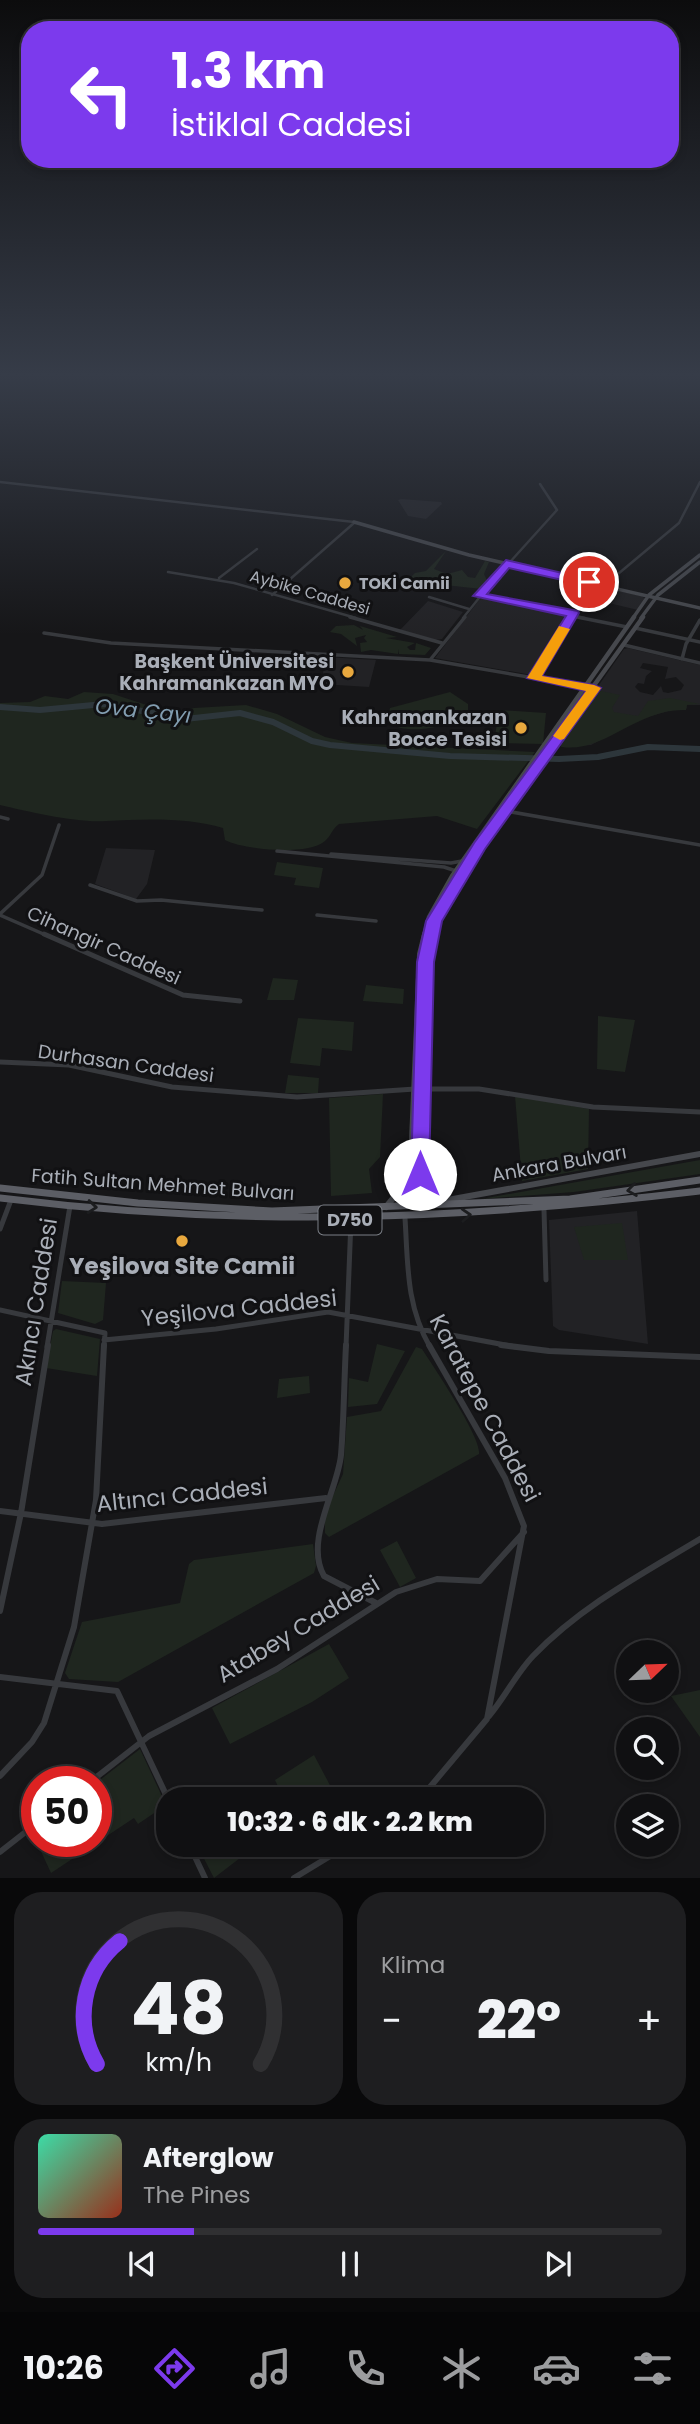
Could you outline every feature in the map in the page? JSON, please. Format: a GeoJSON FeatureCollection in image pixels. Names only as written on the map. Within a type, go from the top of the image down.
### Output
{"type":"FeatureCollection","features":[{"type":"Feature","properties":{"kind":"highway","name":"Fatih Sultan Mehmet Bulvarı"},"geometry":{"type":"LineString","coordinates":[[0,1188],[138,1203],[272,1211],[570,1199],[700,1180]]}},
{"type":"Feature","properties":{"kind":"highway","name":"Fatih Sultan Mehmet Bulvarı"},"geometry":{"type":"LineString","coordinates":[[0,1200],[271,1219],[351,1220],[544,1210],[700,1191]]}},
{"type":"Feature","properties":{"kind":"main road"},"geometry":{"type":"LineString","coordinates":[[354,522],[508,563],[700,607]]}},
{"type":"Feature","properties":{"kind":"main road"},"geometry":{"type":"LineString","coordinates":[[424,1205],[419,1157],[418,1089],[421,945],[432,911],[456,871],[650,595],[700,555]]}},
{"type":"Feature","properties":{"kind":"main road"},"geometry":{"type":"LineString","coordinates":[[386,1207],[403,1186],[410,1170],[418,1089],[425,962],[431,929],[445,898],[657,597],[700,562]]}},
{"type":"Feature","properties":{"kind":"main road"},"geometry":{"type":"LineString","coordinates":[[586,687],[594,689]]}},
{"type":"Feature","properties":{"kind":"main road","name":"Ankara Bulvarı"},"geometry":{"type":"LineString","coordinates":[[424,1205],[700,1154]]}},
{"type":"Feature","properties":{"kind":"street"},"geometry":{"type":"LineString","coordinates":[[0,482],[277,511],[354,522]]}},
{"type":"Feature","properties":{"kind":"street"},"geometry":{"type":"LineString","coordinates":[[534,678],[573,613],[679,523],[700,482]]}},
{"type":"Feature","properties":{"kind":"street"},"geometry":{"type":"LineString","coordinates":[[429,660],[479,596],[557,512],[554,501],[540,484]]}},
{"type":"Feature","properties":{"kind":"street"},"geometry":{"type":"LineString","coordinates":[[272,594],[354,522]]}},
{"type":"Feature","properties":{"kind":"street"},"geometry":{"type":"LineString","coordinates":[[219,579],[257,549]]}},
{"type":"Feature","properties":{"kind":"street","name":"Aybike Caddesi"},"geometry":{"type":"LineString","coordinates":[[168,572],[219,579],[442,643]]}},
{"type":"Feature","properties":{"kind":"street"},"geometry":{"type":"LineString","coordinates":[[479,596],[573,613],[627,627]]}},
{"type":"Feature","properties":{"kind":"street"},"geometry":{"type":"LineString","coordinates":[[429,597],[469,609]]}},
{"type":"Feature","properties":{"kind":"street"},"geometry":{"type":"LineString","coordinates":[[682,659],[688,639],[700,620]]}},
{"type":"Feature","properties":{"kind":"street"},"geometry":{"type":"LineString","coordinates":[[635,628],[700,642]]}},
{"type":"Feature","properties":{"kind":"street"},"geometry":{"type":"LineString","coordinates":[[44,633],[111,643],[429,660],[586,687]]}},
{"type":"Feature","properties":{"kind":"street"},"geometry":{"type":"LineString","coordinates":[[624,645],[700,663]]}},
{"type":"Feature","properties":{"kind":"street"},"geometry":{"type":"LineString","coordinates":[[506,811],[700,845]]}},
{"type":"Feature","properties":{"kind":"street"},"geometry":{"type":"LineString","coordinates":[[0,817],[8,819]]}},
{"type":"Feature","properties":{"kind":"street"},"geometry":{"type":"LineString","coordinates":[[0,914],[42,875],[59,825]]}},
{"type":"Feature","properties":{"kind":"street"},"geometry":{"type":"LineString","coordinates":[[277,850],[451,863],[463,861]]}},
{"type":"Feature","properties":{"kind":"street"},"geometry":{"type":"LineString","coordinates":[[329,854],[456,871]]}},
{"type":"Feature","properties":{"kind":"street"},"geometry":{"type":"LineString","coordinates":[[90,885],[137,901],[161,900],[262,910]]}},
{"type":"Feature","properties":{"kind":"street","name":"Cihangir Caddesi"},"geometry":{"type":"LineString","coordinates":[[0,914],[183,995],[240,1001]]}},
{"type":"Feature","properties":{"kind":"street"},"geometry":{"type":"LineString","coordinates":[[317,915],[376,920]]}},
{"type":"Feature","properties":{"kind":"street","name":"Durhasan Caddesi"},"geometry":{"type":"LineString","coordinates":[[0,1062],[69,1065],[172,1087],[297,1097],[418,1089],[479,1089],[593,1107],[700,1112]]}},
{"type":"Feature","properties":{"kind":"street"},"geometry":{"type":"LineString","coordinates":[[0,1229],[11,1200]]}},
{"type":"Feature","properties":{"kind":"street","name":"Akıncı Caddesi"},"geometry":{"type":"LineString","coordinates":[[0,1611],[21,1513],[70,1206]]}},
{"type":"Feature","properties":{"kind":"street"},"geometry":{"type":"LineString","coordinates":[[544,1210],[546,1280]]}},
{"type":"Feature","properties":{"kind":"street","name":"Karatepe Caddesi"},"geometry":{"type":"LineString","coordinates":[[405,1218],[410,1283],[418,1327],[505,1478],[518,1506],[524,1531],[487,1719],[430,1787]]}},
{"type":"Feature","properties":{"kind":"street"},"geometry":{"type":"LineString","coordinates":[[351,1220],[340,1467],[326,1498],[320,1526],[321,1573],[376,1603]]}},
{"type":"Feature","properties":{"kind":"street","name":"Yeşilova Caddesi"},"geometry":{"type":"LineString","coordinates":[[0,1310],[104,1336],[216,1329],[309,1314],[348,1314],[499,1345],[700,1357]]}},
{"type":"Feature","properties":{"kind":"street"},"geometry":{"type":"LineString","coordinates":[[0,1776],[38,1733],[58,1684],[74,1627],[92,1524],[104,1336]]}},
{"type":"Feature","properties":{"kind":"street","name":"Altıncı Caddesi"},"geometry":{"type":"LineString","coordinates":[[0,1510],[92,1524],[326,1498]]}},
{"type":"Feature","properties":{"kind":"street","name":"Atabey Caddesi"},"geometry":{"type":"LineString","coordinates":[[110,1766],[142,1741],[277,1669],[376,1603],[425,1581],[477,1583],[524,1531]]}},
{"type":"Feature","properties":{"kind":"street"},"geometry":{"type":"LineString","coordinates":[[487,1719],[526,1664],[545,1645],[595,1605],[700,1539]]}},
{"type":"Feature","properties":{"kind":"street"},"geometry":{"type":"LineString","coordinates":[[0,1677],[117,1691],[163,1787]]}},
{"type":"Feature","properties":{"kind":"street"},"geometry":{"type":"LineString","coordinates":[[0,1852],[21,1836]]}},
{"type":"Feature","properties":{"kind":"street"},"geometry":{"type":"LineString","coordinates":[[195,1857],[205,1878]]}},
{"type":"Feature","properties":{"kind":"street"},"geometry":{"type":"LineString","coordinates":[[294,1878],[329,1857]]}},
{"type":"Feature","properties":{"kind":"shaded area"},"geometry":{"type":"Polygon","coordinates":[[[398,500],[442,504],[426,519],[408,516],[398,500]]]}},
{"type":"Feature","properties":{"kind":"shaded area"},"geometry":{"type":"Polygon","coordinates":[[[446,551],[434,569],[447,574],[462,570],[468,577],[475,578],[485,561],[489,562],[484,574],[487,581],[482,589],[407,581],[415,573],[426,571],[446,551]]]}},
{"type":"Feature","properties":{"kind":"shaded area"},"geometry":{"type":"Polygon","coordinates":[[[604,588],[642,596],[645,599],[638,610],[592,599],[604,588]]]}},
{"type":"Feature","properties":{"kind":"shaded area"},"geometry":{"type":"Polygon","coordinates":[[[484,598],[566,615],[532,675],[435,658],[479,600],[484,598]]]}},
{"type":"Feature","properties":{"kind":"shaded area"},"geometry":{"type":"Polygon","coordinates":[[[428,601],[463,612],[442,639],[435,640],[400,630],[428,601]]]}},
{"type":"Feature","properties":{"kind":"shaded area"},"geometry":{"type":"Polygon","coordinates":[[[354,625],[363,630],[360,626],[397,637],[386,638],[415,643],[407,647],[410,650],[415,650],[416,643],[431,648],[425,655],[399,654],[399,649],[398,654],[371,650],[361,652],[360,643],[367,642],[364,638],[366,635],[355,638],[357,646],[341,634],[330,632],[336,626],[354,625]]]}},
{"type":"Feature","properties":{"kind":"shaded area"},"geometry":{"type":"Polygon","coordinates":[[[624,649],[700,665],[700,705],[687,705],[686,710],[672,710],[636,720],[591,745],[562,747],[558,744],[624,649]],[[643,663],[640,668],[652,671],[646,676],[644,684],[638,683],[635,687],[640,692],[653,695],[661,686],[663,692],[668,693],[681,690],[684,685],[676,677],[665,679],[668,667],[643,663]]]}},
{"type":"Feature","properties":{"kind":"shaded area","name":"Başkent Üniversitesi Kahramankazan MYO"},"geometry":{"type":"Polygon","coordinates":[[[326,657],[376,660],[369,687],[321,684],[326,657]]]}},
{"type":"Feature","properties":{"kind":"shaded area"},"geometry":{"type":"Polygon","coordinates":[[[596,690],[620,695],[612,708],[614,712],[638,716],[648,701],[670,698],[700,704],[687,705],[686,710],[668,711],[652,716],[593,743],[562,747],[558,744],[596,690]]]}},
{"type":"Feature","properties":{"kind":"shaded area"},"geometry":{"type":"Polygon","coordinates":[[[84,692],[113,694],[171,713],[194,708],[246,705],[277,714],[325,737],[352,743],[535,752],[477,829],[437,816],[339,824],[325,841],[305,849],[261,849],[234,844],[225,840],[223,828],[209,824],[165,820],[81,820],[0,805],[0,703],[30,702],[45,696],[68,699],[84,692]]]}},
{"type":"Feature","properties":{"kind":"shaded area"},"geometry":{"type":"Polygon","coordinates":[[[450,692],[468,704],[468,712],[451,722],[415,729],[394,725],[387,720],[390,708],[450,692]]]}},
{"type":"Feature","properties":{"kind":"shaded area","name":"Kahramankazan Bocce Tesisi"},"geometry":{"type":"Polygon","coordinates":[[[499,710],[546,713],[543,744],[494,743],[499,710]]]}},
{"type":"Feature","properties":{"kind":"shaded area"},"geometry":{"type":"Polygon","coordinates":[[[106,848],[155,850],[147,884],[136,899],[95,884],[106,848]]]}},
{"type":"Feature","properties":{"kind":"shaded area"},"geometry":{"type":"Polygon","coordinates":[[[277,862],[323,868],[319,888],[294,885],[296,878],[274,875],[277,862]]]}},
{"type":"Feature","properties":{"kind":"shaded area"},"geometry":{"type":"Polygon","coordinates":[[[273,978],[298,980],[294,1000],[267,1000],[273,978]]]}},
{"type":"Feature","properties":{"kind":"shaded area"},"geometry":{"type":"Polygon","coordinates":[[[366,985],[404,989],[403,1004],[363,1001],[366,985]]]}},
{"type":"Feature","properties":{"kind":"shaded area"},"geometry":{"type":"Polygon","coordinates":[[[598,1016],[635,1020],[625,1072],[597,1069],[598,1016]]]}},
{"type":"Feature","properties":{"kind":"shaded area"},"geometry":{"type":"Polygon","coordinates":[[[298,1018],[354,1022],[352,1051],[322,1048],[320,1066],[290,1063],[298,1018]]]}},
{"type":"Feature","properties":{"kind":"shaded area"},"geometry":{"type":"Polygon","coordinates":[[[288,1075],[319,1078],[318,1093],[285,1093],[288,1075]]]}},
{"type":"Feature","properties":{"kind":"shaded area"},"geometry":{"type":"Polygon","coordinates":[[[383,1094],[380,1157],[369,1169],[372,1193],[331,1196],[329,1098],[383,1094]]]}},
{"type":"Feature","properties":{"kind":"shaded area"},"geometry":{"type":"Polygon","coordinates":[[[515,1096],[589,1109],[588,1169],[522,1181],[515,1096]]]}},
{"type":"Feature","properties":{"kind":"shaded area"},"geometry":{"type":"Polygon","coordinates":[[[700,1160],[700,1174],[574,1192],[481,1199],[700,1160]]]}},
{"type":"Feature","properties":{"kind":"shaded area"},"geometry":{"type":"Polygon","coordinates":[[[637,1211],[648,1344],[559,1330],[553,1326],[549,1220],[637,1211]]]}},
{"type":"Feature","properties":{"kind":"shaded area"},"geometry":{"type":"Polygon","coordinates":[[[622,1223],[628,1260],[584,1260],[574,1227],[622,1223]]]}},
{"type":"Feature","properties":{"kind":"shaded area"},"geometry":{"type":"Polygon","coordinates":[[[62,1281],[106,1283],[103,1320],[95,1324],[58,1313],[62,1281]]]}},
{"type":"Feature","properties":{"kind":"shaded area"},"geometry":{"type":"Polygon","coordinates":[[[56,1329],[100,1339],[97,1376],[46,1368],[53,1331],[56,1329]]]}},
{"type":"Feature","properties":{"kind":"shaded area"},"geometry":{"type":"Polygon","coordinates":[[[377,1344],[405,1351],[377,1404],[348,1407],[349,1378],[368,1382],[377,1344]]]}},
{"type":"Feature","properties":{"kind":"shaded area"},"geometry":{"type":"Polygon","coordinates":[[[416,1347],[422,1349],[456,1402],[473,1433],[479,1454],[329,1537],[325,1533],[325,1513],[343,1474],[347,1417],[381,1411],[416,1347]]]}},
{"type":"Feature","properties":{"kind":"shaded area"},"geometry":{"type":"Polygon","coordinates":[[[309,1376],[310,1393],[277,1398],[279,1379],[309,1376]]]}},
{"type":"Feature","properties":{"kind":"shaded area"},"geometry":{"type":"Polygon","coordinates":[[[397,1541],[416,1578],[400,1587],[380,1550],[397,1541]]]}},
{"type":"Feature","properties":{"kind":"shaded area"},"geometry":{"type":"Polygon","coordinates":[[[313,1544],[316,1566],[314,1573],[118,1682],[69,1679],[65,1673],[82,1622],[180,1603],[189,1564],[194,1560],[313,1544]]]}},
{"type":"Feature","properties":{"kind":"shaded area"},"geometry":{"type":"Polygon","coordinates":[[[329,1644],[349,1678],[312,1702],[230,1744],[212,1708],[329,1644]]]}},
{"type":"Feature","properties":{"kind":"shaded area"},"geometry":{"type":"Polygon","coordinates":[[[700,1690],[700,1737],[676,1703],[679,1703],[679,1694],[700,1690]]]}},
{"type":"Feature","properties":{"kind":"shaded area"},"geometry":{"type":"Polygon","coordinates":[[[140,1749],[158,1787],[156,1812],[138,1824],[134,1818],[112,1833],[112,1771],[140,1749]]]}},
{"type":"Feature","properties":{"kind":"shaded area"},"geometry":{"type":"Polygon","coordinates":[[[314,1755],[331,1787],[278,1787],[275,1780],[314,1755]]]}},
{"type":"Feature","properties":{"kind":"shaded area"},"geometry":{"type":"Polygon","coordinates":[[[44,1857],[75,1857],[51,1873],[44,1857]]]}},
{"type":"Feature","properties":{"kind":"shaded area"},"geometry":{"type":"Polygon","coordinates":[[[203,1857],[241,1857],[214,1878],[203,1857]]]}},
{"type":"Feature","properties":{"kind":"waterway","name":"Ova Çayı"},"geometry":{"type":"LineString","coordinates":[[0,707],[40,710],[104,704],[185,719],[240,713],[273,722],[312,741],[330,745],[450,756],[559,759],[598,757],[648,747],[700,749]]}},
{"type":"Feature","properties":{"kind":"slow traffic"},"geometry":{"type":"LineString","coordinates":[[560,736],[594,688],[590,685],[586,687],[534,678],[564,629]]}},
{"type":"Feature","properties":{"kind":"place","name":"TOKİ Camii"},"geometry":{"type":"Point","coordinates":[345,583]}},
{"type":"Feature","properties":{"kind":"place","name":"Başkent Üniversitesi Kahramankazan MYO"},"geometry":{"type":"Point","coordinates":[348,672]}},
{"type":"Feature","properties":{"kind":"place","name":"Kahramankazan Bocce Tesisi"},"geometry":{"type":"Point","coordinates":[521,728]}},
{"type":"Feature","properties":{"kind":"place","name":"Yeşilova Site Camii"},"geometry":{"type":"Point","coordinates":[182,1241]}},
{"type":"Feature","properties":{"kind":"route"},"geometry":{"type":"LineString","coordinates":[[420,1174],[425,962],[434,921],[445,898],[479,846],[594,688],[590,685],[586,687],[534,678],[573,613],[479,596],[506,564],[589,582]]}}]}
